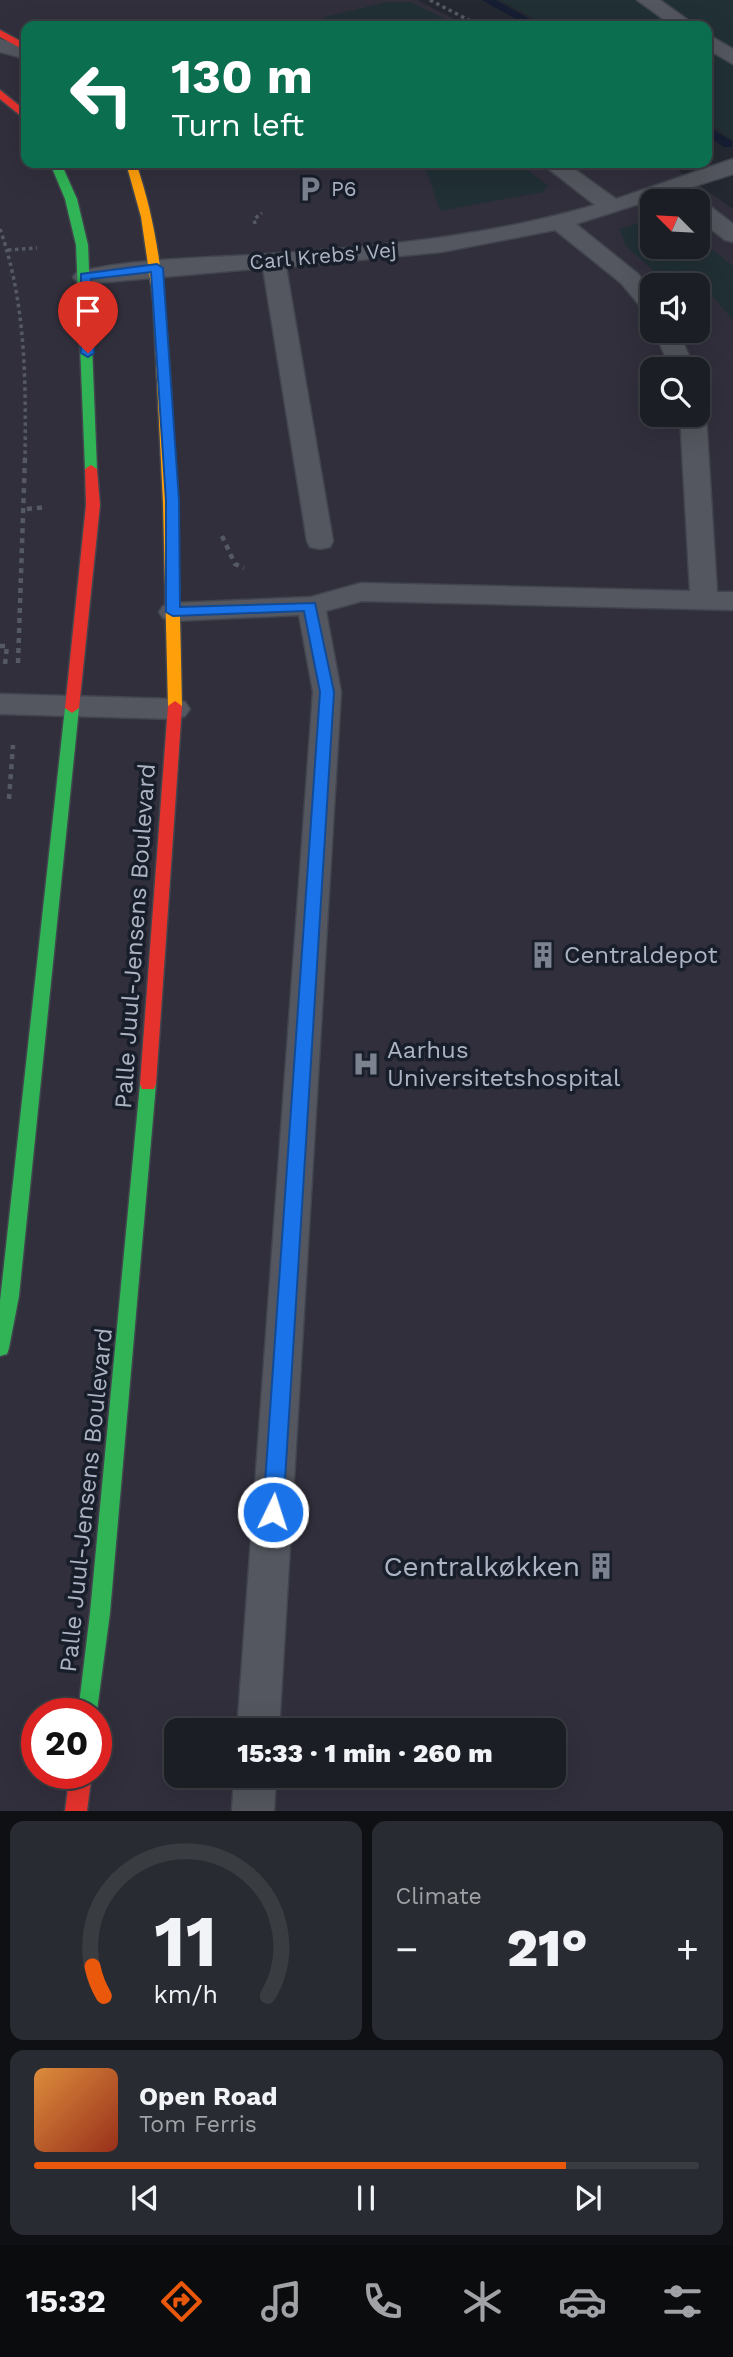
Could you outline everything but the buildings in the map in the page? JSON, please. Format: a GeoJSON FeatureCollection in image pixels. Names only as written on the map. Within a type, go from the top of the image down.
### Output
{"type":"FeatureCollection","features":[{"type":"Feature","properties":{"kind":"street"},"geometry":{"type":"LineString","coordinates":[[0,33],[21,48]]}},
{"type":"Feature","properties":{"kind":"street"},"geometry":{"type":"LineString","coordinates":[[0,93],[21,112]]}},
{"type":"Feature","properties":{"kind":"street"},"geometry":{"type":"LineString","coordinates":[[0,1348],[10,1296],[93,505],[82,245],[71,199],[57,168]]}},
{"type":"Feature","properties":{"kind":"street","name":"Palle Juul-Jensens Boulevard"},"geometry":{"type":"LineString","coordinates":[[90,1698],[100,1613],[152,1038],[175,709],[172,501],[157,268],[141,190],[133,168]]}},
{"type":"Feature","properties":{"kind":"street"},"geometry":{"type":"LineString","coordinates":[[76,1811],[79,1789]]}},
{"type":"Feature","properties":{"kind":"lane"},"geometry":{"type":"LineString","coordinates":[[647,0],[678,21]]}},
{"type":"Feature","properties":{"kind":"lane"},"geometry":{"type":"LineString","coordinates":[[712,43],[733,58]]}},
{"type":"Feature","properties":{"kind":"lane"},"geometry":{"type":"LineString","coordinates":[[0,45],[21,50]]}},
{"type":"Feature","properties":{"kind":"lane","name":"Carl Krebs' Vej"},"geometry":{"type":"LineString","coordinates":[[688,189],[711,174],[733,166]]}},
{"type":"Feature","properties":{"kind":"lane"},"geometry":{"type":"LineString","coordinates":[[559,168],[613,206]]}},
{"type":"Feature","properties":{"kind":"lane","name":"Carl Krebs' Vej"},"geometry":{"type":"LineString","coordinates":[[85,277],[157,268],[274,262],[432,246],[493,237],[640,201]]}},
{"type":"Feature","properties":{"kind":"lane"},"geometry":{"type":"LineString","coordinates":[[710,217],[733,235]]}},
{"type":"Feature","properties":{"kind":"lane"},"geometry":{"type":"LineString","coordinates":[[559,222],[629,278],[640,291]]}},
{"type":"Feature","properties":{"kind":"lane"},"geometry":{"type":"LineString","coordinates":[[274,262],[320,541]]}},
{"type":"Feature","properties":{"kind":"lane"},"geometry":{"type":"LineString","coordinates":[[694,427],[704,600]]}},
{"type":"Feature","properties":{"kind":"lane"},"geometry":{"type":"LineString","coordinates":[[173,612],[310,606],[361,592],[733,601]]}},
{"type":"Feature","properties":{"kind":"lane"},"geometry":{"type":"LineString","coordinates":[[259,1718],[327,692],[310,606]]}},
{"type":"Feature","properties":{"kind":"lane"},"geometry":{"type":"LineString","coordinates":[[8,704],[175,709]]}},
{"type":"Feature","properties":{"kind":"lane"},"geometry":{"type":"LineString","coordinates":[[253,1811],[254,1788]]}},
{"type":"Feature","properties":{"kind":"path"},"geometry":{"type":"LineString","coordinates":[[430,0],[470,21]]}},
{"type":"Feature","properties":{"kind":"path"},"geometry":{"type":"LineString","coordinates":[[0,229],[8,250],[23,319],[27,509],[8,704],[9,806]]}},
{"type":"Feature","properties":{"kind":"path"},"geometry":{"type":"LineString","coordinates":[[172,501],[195,502],[205,506],[214,516],[235,564],[248,569]]}},
{"type":"Feature","properties":{"kind":"path"},"geometry":{"type":"LineString","coordinates":[[27,509],[93,505]]}},
{"type":"Feature","properties":{"kind":"shaded area","name":"Aarhus Universitetshospital"},"geometry":{"type":"Polygon","coordinates":[[[0,0],[417,0],[458,21],[21,21],[21,168],[675,168],[705,189],[640,189],[640,259],[710,259],[710,193],[733,209],[733,1811],[0,1811],[0,0]]]}},
{"type":"Feature","properties":{"kind":"shaded area"},"geometry":{"type":"Polygon","coordinates":[[[500,0],[733,0],[733,141],[712,124],[712,21],[539,21],[500,0]]]}},
{"type":"Feature","properties":{"kind":"shaded area"},"geometry":{"type":"Polygon","coordinates":[[[387,2],[410,2],[449,21],[325,21],[325,17],[387,2]]]}},
{"type":"Feature","properties":{"kind":"shaded area"},"geometry":{"type":"Polygon","coordinates":[[[426,168],[525,168],[549,186],[543,192],[440,211],[426,168]]]}},
{"type":"Feature","properties":{"kind":"shaded area"},"geometry":{"type":"Polygon","coordinates":[[[640,223],[640,259],[625,245],[620,229],[640,223]]]}},
{"type":"Feature","properties":{"kind":"shaded area"},"geometry":{"type":"Polygon","coordinates":[[[710,248],[733,266],[733,320],[710,294],[710,273],[656,273],[640,259],[710,259],[710,248]]]}},
{"type":"Feature","properties":{"kind":"waterway"},"geometry":{"type":"LineString","coordinates":[[488,0],[527,21]]}},
{"type":"Feature","properties":{"kind":"waterway"},"geometry":{"type":"LineString","coordinates":[[712,133],[728,144]]}},
{"type":"Feature","properties":{"kind":"traffic: fast"},"geometry":{"type":"LineString","coordinates":[[57,168],[71,199],[82,245],[91,469]]}},
{"type":"Feature","properties":{"kind":"traffic: fast"},"geometry":{"type":"LineString","coordinates":[[0,1348],[10,1296],[72,708]]}},
{"type":"Feature","properties":{"kind":"traffic: fast"},"geometry":{"type":"LineString","coordinates":[[90,1698],[100,1613],[148,1084]]}},
{"type":"Feature","properties":{"kind":"traffic: slow"},"geometry":{"type":"LineString","coordinates":[[133,168],[147,217],[159,299],[170,504],[175,706]]}},
{"type":"Feature","properties":{"kind":"traffic: jam"},"geometry":{"type":"LineString","coordinates":[[0,33],[21,45]]}},
{"type":"Feature","properties":{"kind":"traffic: jam"},"geometry":{"type":"LineString","coordinates":[[0,93],[21,112]]}},
{"type":"Feature","properties":{"kind":"traffic: jam"},"geometry":{"type":"LineString","coordinates":[[72,708],[93,505],[91,469]]}},
{"type":"Feature","properties":{"kind":"traffic: jam"},"geometry":{"type":"LineString","coordinates":[[148,1084],[175,706]]}},
{"type":"Feature","properties":{"kind":"traffic: jam"},"geometry":{"type":"LineString","coordinates":[[76,1811],[79,1789]]}},
{"type":"Feature","properties":{"kind":"place","name":"P6"},"geometry":{"type":"Point","coordinates":[310,189]}},
{"type":"Feature","properties":{"kind":"place","name":"Centraldepot"},"geometry":{"type":"Point","coordinates":[543,955]}},
{"type":"Feature","properties":{"kind":"place","name":"Aarhus Universitetshospital"},"geometry":{"type":"Point","coordinates":[366,1064]}},
{"type":"Feature","properties":{"kind":"place","name":"Centralkøkken"},"geometry":{"type":"Point","coordinates":[601,1566]}},
{"type":"Feature","properties":{"kind":"route"},"geometry":{"type":"LineString","coordinates":[[88,353],[85,277],[157,268],[172,501],[173,612],[310,606],[327,692],[273,1512]]}}]}
